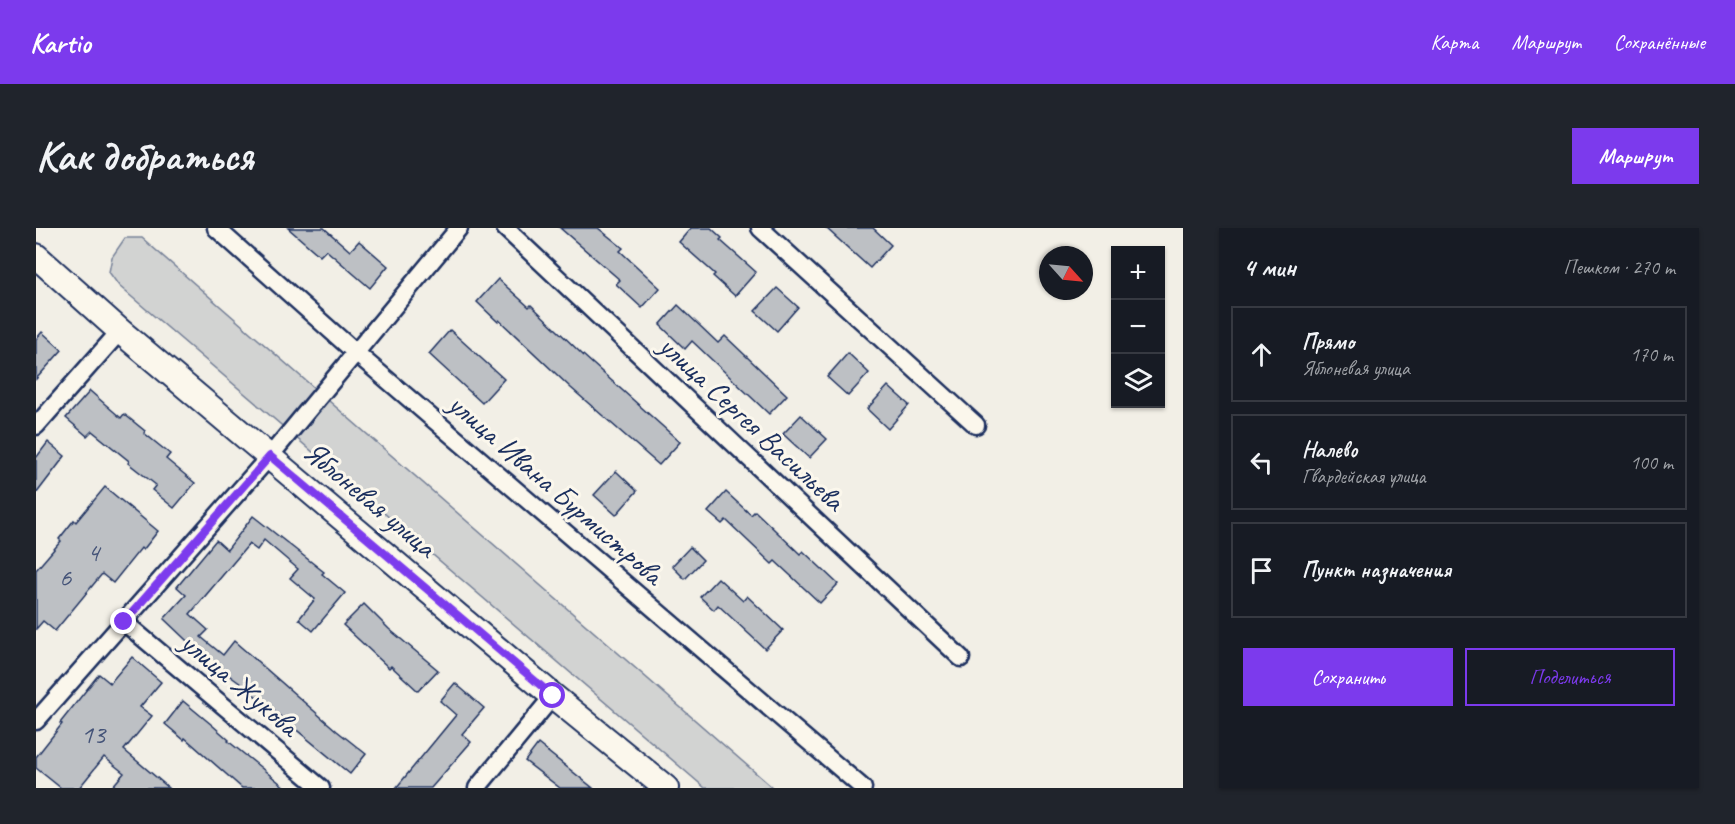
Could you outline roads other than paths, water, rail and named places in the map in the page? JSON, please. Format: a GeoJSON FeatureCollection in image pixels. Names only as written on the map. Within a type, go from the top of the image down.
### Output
{"type":"FeatureCollection","features":[{"type":"Feature","properties":{"kind":"street","name":"улица Ивана Бурмистрова"},"geometry":{"type":"LineString","coordinates":[[216,228],[356,353],[863,788]]}},
{"type":"Feature","properties":{"kind":"street"},"geometry":{"type":"LineString","coordinates":[[36,721],[270,456],[459,228]]}},
{"type":"Feature","properties":{"kind":"street","name":"улица Сергея Васильева"},"geometry":{"type":"LineString","coordinates":[[505,228],[961,658]]}},
{"type":"Feature","properties":{"kind":"street"},"geometry":{"type":"LineString","coordinates":[[760,228],[976,425]]}},
{"type":"Feature","properties":{"kind":"street","name":"Яблоневая улица"},"geometry":{"type":"LineString","coordinates":[[36,256],[120,331],[553,696],[666,788]]}},
{"type":"Feature","properties":{"kind":"street"},"geometry":{"type":"LineString","coordinates":[[39,417],[120,331]]}},
{"type":"Feature","properties":{"kind":"street","name":"улица Жукова"},"geometry":{"type":"LineString","coordinates":[[124,622],[321,788]]}},
{"type":"Feature","properties":{"kind":"street"},"geometry":{"type":"LineString","coordinates":[[477,788],[553,696]]}}]}
